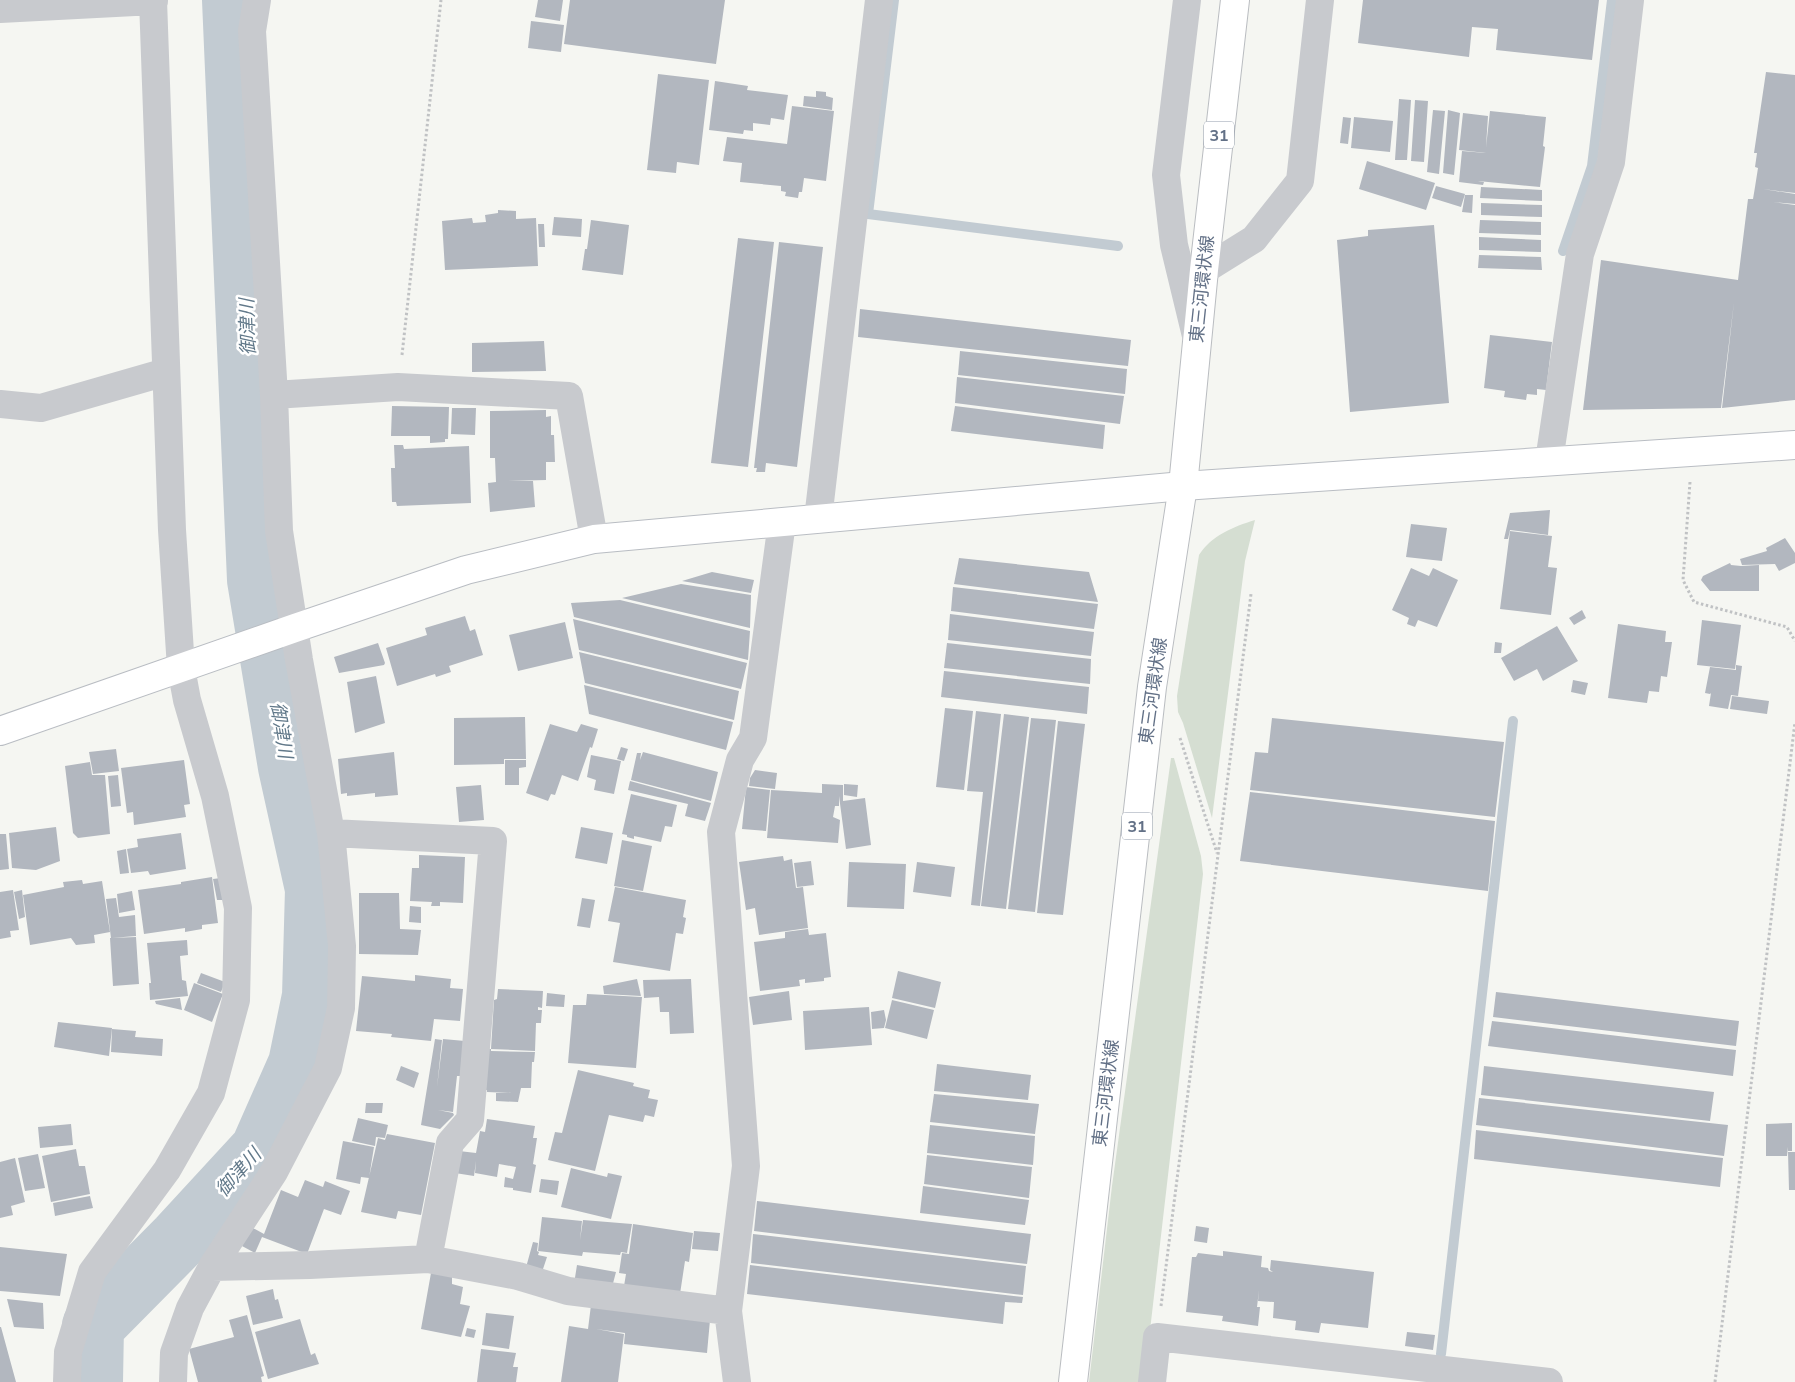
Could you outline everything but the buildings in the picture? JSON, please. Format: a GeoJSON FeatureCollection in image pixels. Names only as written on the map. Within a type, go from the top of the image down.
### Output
{"type":"FeatureCollection","features":[{"type":"Feature","properties":{"kind":"street"},"geometry":{"type":"LineString","coordinates":[[0,10],[154,0],[172,530],[187,700],[214,796],[238,908],[236,1000],[211,1092],[167,1170],[92,1272],[68,1352],[67,1382]]}},
{"type":"Feature","properties":{"kind":"street"},"geometry":{"type":"LineString","coordinates":[[172,1382],[174,1353],[190,1308],[212,1267],[274,1172],[328,1068],[341,1008],[342,946],[331,833],[290,630],[279,531],[274,395],[252,31],[257,0]]}},
{"type":"Feature","properties":{"kind":"street"},"geometry":{"type":"LineString","coordinates":[[818,519],[879,0]]}},
{"type":"Feature","properties":{"kind":"street"},"geometry":{"type":"LineString","coordinates":[[1188,0],[1166,175],[1174,245],[1197,340]]}},
{"type":"Feature","properties":{"kind":"street","name":"東三河環状線"},"geometry":{"type":"LineString","coordinates":[[1072,1382],[1152,687],[1184,486],[1204,270],[1234,0]]}},
{"type":"Feature","properties":{"kind":"street"},"geometry":{"type":"LineString","coordinates":[[1204,270],[1254,239],[1300,182],[1320,0]]}},
{"type":"Feature","properties":{"kind":"street"},"geometry":{"type":"LineString","coordinates":[[1549,461],[1580,254],[1612,162],[1630,0]]}},
{"type":"Feature","properties":{"kind":"street"},"geometry":{"type":"LineString","coordinates":[[0,404],[41,408],[166,372]]}},
{"type":"Feature","properties":{"kind":"street"},"geometry":{"type":"LineString","coordinates":[[274,395],[398,388],[569,396],[594,540]]}},
{"type":"Feature","properties":{"kind":"street"},"geometry":{"type":"LineString","coordinates":[[0,731],[466,570],[594,540],[1184,486],[1795,445]]}},
{"type":"Feature","properties":{"kind":"street"},"geometry":{"type":"LineString","coordinates":[[738,1382],[728,1311],[746,1166],[721,832],[740,760],[753,738],[782,522]]}},
{"type":"Feature","properties":{"kind":"street"},"geometry":{"type":"LineString","coordinates":[[331,833],[493,841],[470,1120],[450,1143],[428,1259]]}},
{"type":"Feature","properties":{"kind":"street"},"geometry":{"type":"LineString","coordinates":[[212,1267],[310,1265],[428,1259],[518,1276],[568,1291],[728,1311]]}},
{"type":"Feature","properties":{"kind":"street"},"geometry":{"type":"LineString","coordinates":[[1152,1382],[1158,1337],[1549,1382]]}},
{"type":"Feature","properties":{"kind":"path"},"geometry":{"type":"LineString","coordinates":[[398,388],[441,0]]}},
{"type":"Feature","properties":{"kind":"path"},"geometry":{"type":"LineString","coordinates":[[1690,452],[1690,488],[1683,580],[1694,602],[1787,627],[1795,641]]}},
{"type":"Feature","properties":{"kind":"path"},"geometry":{"type":"LineString","coordinates":[[1158,1337],[1251,594]]}},
{"type":"Feature","properties":{"kind":"path"},"geometry":{"type":"LineString","coordinates":[[1715,1382],[1795,722]]}},
{"type":"Feature","properties":{"kind":"path"},"geometry":{"type":"LineString","coordinates":[[1179,734],[1217,855]]}},
{"type":"Feature","properties":{"kind":"shaded area"},"geometry":{"type":"Polygon","coordinates":[[[1255,520],[1245,561],[1212,818],[1178,712],[1177,696],[1199,555],[1217,537],[1231,529],[1255,520]]]}},
{"type":"Feature","properties":{"kind":"shaded area"},"geometry":{"type":"Polygon","coordinates":[[[1171,758],[1174,758],[1201,856],[1203,874],[1144,1382],[1089,1382],[1112,1186],[1171,758]]]}},
{"type":"Feature","properties":{"kind":"shaded area"},"geometry":{"type":"Polygon","coordinates":[[[90,1332],[95,1382],[84,1382],[90,1332]]]}},
{"type":"Feature","properties":{"kind":"waterway","name":"御津川"},"geometry":{"type":"LineString","coordinates":[[92,1382],[93,1326],[179,1239],[261,1150],[299,1064],[313,996],[316,889],[289,767],[258,580],[233,0]]}},
{"type":"Feature","properties":{"kind":"waterway"},"geometry":{"type":"LineString","coordinates":[[894,0],[868,214],[1118,246]]}},
{"type":"Feature","properties":{"kind":"waterway"},"geometry":{"type":"LineString","coordinates":[[1563,251],[1592,166],[1612,0]]}},
{"type":"Feature","properties":{"kind":"waterway"},"geometry":{"type":"LineString","coordinates":[[1441,1354],[1513,721]]}}]}
